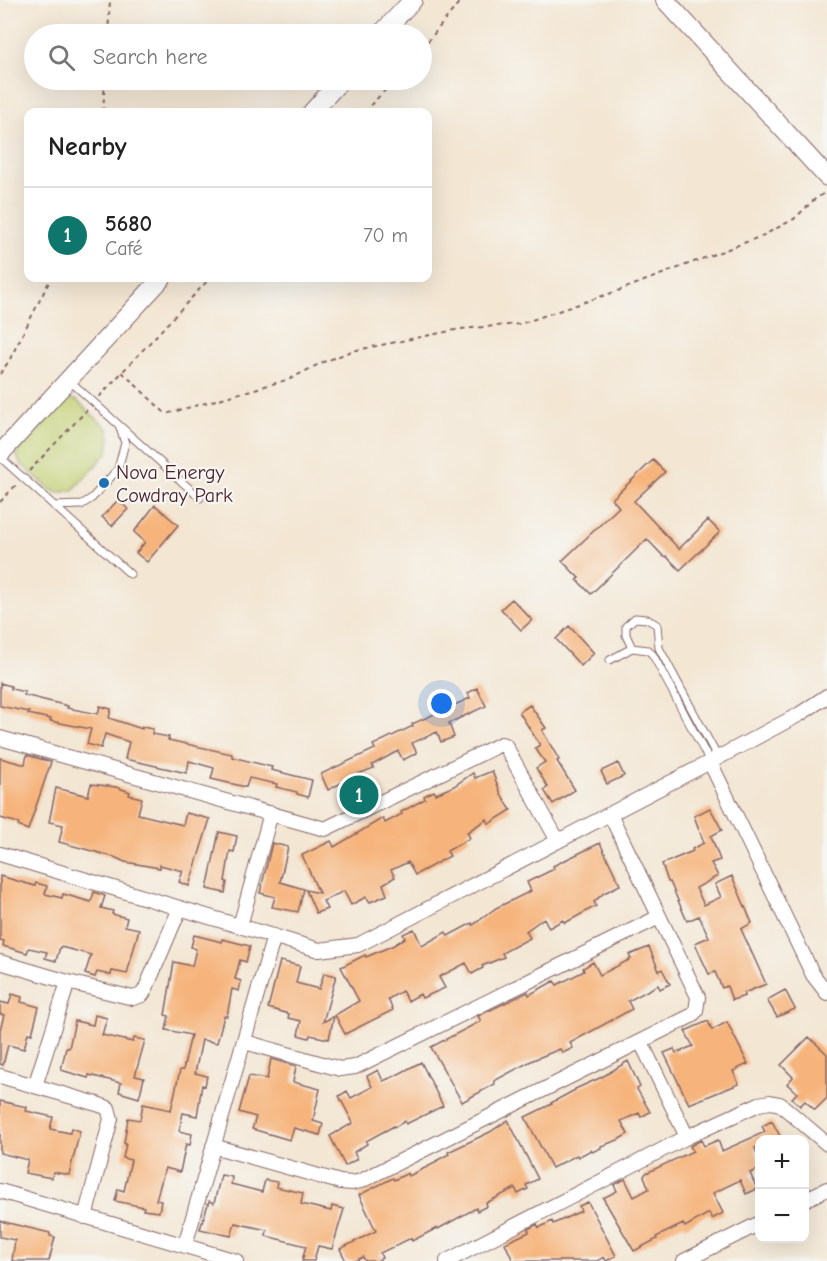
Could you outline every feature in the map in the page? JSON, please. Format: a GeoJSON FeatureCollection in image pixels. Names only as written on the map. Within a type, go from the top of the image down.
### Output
{"type":"FeatureCollection","features":[{"type":"Feature","properties":{"kind":"street"},"geometry":{"type":"LineString","coordinates":[[390,24],[413,0]]}},
{"type":"Feature","properties":{"kind":"street"},"geometry":{"type":"LineString","coordinates":[[665,0],[827,177]]}},
{"type":"Feature","properties":{"kind":"street"},"geometry":{"type":"LineString","coordinates":[[316,108],[332,90]]}},
{"type":"Feature","properties":{"kind":"street"},"geometry":{"type":"LineString","coordinates":[[0,456],[158,282]]}},
{"type":"Feature","properties":{"kind":"street"},"geometry":{"type":"LineString","coordinates":[[0,854],[319,950],[358,945],[714,760],[800,714],[827,696]]}},
{"type":"Feature","properties":{"kind":"street"},"geometry":{"type":"LineString","coordinates":[[0,738],[325,829],[501,744],[508,747],[558,841]]}},
{"type":"Feature","properties":{"kind":"street"},"geometry":{"type":"LineString","coordinates":[[714,760],[813,975],[827,993]]}},
{"type":"Feature","properties":{"kind":"street"},"geometry":{"type":"LineString","coordinates":[[240,926],[271,813]]}},
{"type":"Feature","properties":{"kind":"street"},"geometry":{"type":"LineString","coordinates":[[213,1146],[352,1184],[691,1016],[696,1011],[698,997],[610,814]]}},
{"type":"Feature","properties":{"kind":"street"},"geometry":{"type":"LineString","coordinates":[[0,962],[133,998],[141,995],[146,988],[180,908]]}},
{"type":"Feature","properties":{"kind":"street"},"geometry":{"type":"LineString","coordinates":[[245,1042],[340,1069],[355,1067],[659,917]]}},
{"type":"Feature","properties":{"kind":"street"},"geometry":{"type":"LineString","coordinates":[[185,1245],[274,936]]}},
{"type":"Feature","properties":{"kind":"street"},"geometry":{"type":"LineString","coordinates":[[35,1086],[68,982]]}},
{"type":"Feature","properties":{"kind":"street"},"geometry":{"type":"LineString","coordinates":[[640,1042],[687,1137]]}},
{"type":"Feature","properties":{"kind":"street"},"geometry":{"type":"LineString","coordinates":[[0,1076],[108,1108],[111,1119],[85,1217]]}},
{"type":"Feature","properties":{"kind":"street"},"geometry":{"type":"LineString","coordinates":[[447,1261],[687,1137],[759,1104],[770,1102],[780,1104],[827,1144]]}},
{"type":"Feature","properties":{"kind":"street"},"geometry":{"type":"LineString","coordinates":[[809,1198],[827,1189]]}},
{"type":"Feature","properties":{"kind":"street"},"geometry":{"type":"LineString","coordinates":[[0,1191],[236,1261]]}},
{"type":"Feature","properties":{"kind":"street"},"geometry":{"type":"LineString","coordinates":[[684,1261],[755,1225]]}},
{"type":"Feature","properties":{"kind":"lane"},"geometry":{"type":"LineString","coordinates":[[69,379],[200,498]]}},
{"type":"Feature","properties":{"kind":"lane"},"geometry":{"type":"LineString","coordinates":[[54,506],[81,505],[92,498],[118,469],[125,443],[120,425]]}},
{"type":"Feature","properties":{"kind":"lane"},"geometry":{"type":"LineString","coordinates":[[0,456],[130,574]]}},
{"type":"Feature","properties":{"kind":"lane"},"geometry":{"type":"LineString","coordinates":[[632,648],[626,635],[626,626],[635,618],[647,619],[657,626],[659,648],[714,760]]}},
{"type":"Feature","properties":{"kind":"lane"},"geometry":{"type":"LineString","coordinates":[[610,660],[632,648],[648,650],[714,760]]}},
{"type":"Feature","properties":{"kind":"path"},"geometry":{"type":"LineString","coordinates":[[109,24],[110,0]]}},
{"type":"Feature","properties":{"kind":"path"},"geometry":{"type":"LineString","coordinates":[[432,36],[461,0]]}},
{"type":"Feature","properties":{"kind":"path"},"geometry":{"type":"LineString","coordinates":[[103,108],[104,90]]}},
{"type":"Feature","properties":{"kind":"path"},"geometry":{"type":"LineString","coordinates":[[368,108],[385,90]]}},
{"type":"Feature","properties":{"kind":"path"},"geometry":{"type":"LineString","coordinates":[[122,372],[166,414],[290,379],[321,363],[352,351],[460,329],[520,324],[623,289],[762,236],[794,219],[816,198],[827,192]]}},
{"type":"Feature","properties":{"kind":"path"},"geometry":{"type":"LineString","coordinates":[[0,374],[9,362],[49,282]]}},
{"type":"Feature","properties":{"kind":"path"},"geometry":{"type":"LineString","coordinates":[[0,502],[206,282]]}},
{"type":"Feature","properties":{"kind":"green space"},"geometry":{"type":"Polygon","coordinates":[[[67,399],[76,400],[108,429],[110,436],[108,452],[73,490],[59,493],[51,490],[20,463],[16,453],[67,399]]]}},
{"type":"Feature","properties":{"kind":"building"},"geometry":{"type":"Polygon","coordinates":[[[653,460],[665,472],[634,501],[679,549],[708,520],[720,532],[680,570],[647,539],[591,594],[562,561],[619,507],[612,499],[653,460]]]}},
{"type":"Feature","properties":{"kind":"building"},"geometry":{"type":"Polygon","coordinates":[[[118,500],[128,509],[112,526],[102,517],[118,500]]]}},
{"type":"Feature","properties":{"kind":"building"},"geometry":{"type":"Polygon","coordinates":[[[155,505],[178,525],[147,562],[136,553],[145,542],[134,532],[155,505]]]}},
{"type":"Feature","properties":{"kind":"building"},"geometry":{"type":"Polygon","coordinates":[[[512,599],[532,620],[521,630],[501,609],[512,599]]]}},
{"type":"Feature","properties":{"kind":"building"},"geometry":{"type":"Polygon","coordinates":[[[569,626],[594,653],[581,666],[556,639],[569,626]]]}},
{"type":"Feature","properties":{"kind":"building"},"geometry":{"type":"Polygon","coordinates":[[[0,683],[11,686],[11,689],[25,692],[24,695],[68,706],[67,708],[98,714],[100,706],[111,709],[109,718],[142,729],[142,727],[153,729],[152,734],[169,737],[168,740],[232,754],[232,757],[272,767],[271,770],[312,780],[308,797],[276,787],[277,784],[249,778],[246,787],[211,779],[214,768],[189,761],[187,773],[125,759],[129,742],[105,734],[101,748],[87,744],[91,729],[50,721],[51,719],[28,714],[29,712],[0,706],[0,683]]]}},
{"type":"Feature","properties":{"kind":"building"},"geometry":{"type":"Polygon","coordinates":[[[477,688],[486,706],[449,723],[454,737],[441,742],[437,732],[412,743],[417,753],[403,760],[398,751],[372,765],[374,768],[358,774],[364,786],[348,793],[343,782],[328,790],[321,774],[375,749],[373,745],[413,726],[412,724],[470,698],[468,693],[477,688]]]}},
{"type":"Feature","properties":{"kind":"building"},"geometry":{"type":"Polygon","coordinates":[[[530,705],[546,728],[542,730],[575,790],[553,804],[544,790],[548,787],[536,768],[545,762],[535,748],[540,745],[519,712],[530,705]]]}},
{"type":"Feature","properties":{"kind":"building"},"geometry":{"type":"Polygon","coordinates":[[[27,755],[51,762],[28,830],[18,826],[19,823],[0,818],[0,758],[25,764],[27,755]]]}},
{"type":"Feature","properties":{"kind":"building"},"geometry":{"type":"Polygon","coordinates":[[[618,763],[624,776],[607,784],[601,771],[618,763]]]}},
{"type":"Feature","properties":{"kind":"building"},"geometry":{"type":"Polygon","coordinates":[[[492,771],[501,794],[511,810],[489,824],[487,819],[467,832],[470,838],[447,851],[450,856],[415,875],[408,862],[391,870],[395,877],[383,884],[387,895],[370,902],[366,897],[351,905],[344,891],[323,901],[327,909],[316,913],[306,890],[319,893],[302,855],[331,841],[334,847],[383,818],[385,823],[425,799],[424,796],[434,791],[436,794],[454,786],[473,773],[475,778],[492,771]]]}},
{"type":"Feature","properties":{"kind":"building"},"geometry":{"type":"Polygon","coordinates":[[[91,784],[116,787],[130,792],[129,795],[142,798],[138,814],[183,825],[186,813],[210,819],[189,886],[179,882],[183,871],[160,865],[160,868],[125,862],[59,842],[63,825],[49,822],[56,788],[88,796],[91,784]]]}},
{"type":"Feature","properties":{"kind":"building"},"geometry":{"type":"Polygon","coordinates":[[[710,808],[722,830],[711,836],[720,860],[711,863],[718,876],[696,888],[704,905],[721,897],[715,884],[732,876],[752,923],[741,929],[766,984],[744,993],[745,996],[732,1000],[727,986],[722,988],[715,972],[709,974],[695,943],[709,937],[699,916],[687,921],[662,864],[693,851],[692,849],[704,843],[694,816],[710,808]]]}},
{"type":"Feature","properties":{"kind":"building"},"geometry":{"type":"Polygon","coordinates":[[[219,832],[237,836],[234,852],[230,851],[225,893],[207,889],[219,832]]]}},
{"type":"Feature","properties":{"kind":"building"},"geometry":{"type":"Polygon","coordinates":[[[272,843],[288,847],[280,882],[304,889],[298,912],[272,907],[275,897],[260,893],[272,843]]]}},
{"type":"Feature","properties":{"kind":"building"},"geometry":{"type":"Polygon","coordinates":[[[600,843],[620,885],[604,893],[594,902],[596,906],[565,923],[563,920],[549,928],[544,918],[526,931],[530,938],[502,953],[504,957],[482,966],[483,968],[472,974],[466,963],[439,977],[445,988],[422,998],[420,994],[408,1001],[402,991],[388,999],[393,1010],[345,1034],[335,1015],[359,1001],[341,967],[365,955],[366,957],[394,945],[405,938],[403,934],[414,929],[422,946],[446,932],[448,936],[472,923],[473,925],[496,908],[531,891],[527,882],[554,869],[553,866],[600,843]]]}},
{"type":"Feature","properties":{"kind":"building"},"geometry":{"type":"Polygon","coordinates":[[[0,876],[35,886],[36,883],[47,886],[45,894],[62,898],[63,894],[91,902],[94,892],[105,896],[101,908],[127,918],[125,926],[139,929],[127,974],[112,971],[111,975],[97,972],[95,977],[85,974],[91,955],[60,947],[56,961],[45,958],[47,952],[29,948],[27,953],[3,946],[4,941],[0,940],[0,876]]]}},
{"type":"Feature","properties":{"kind":"building"},"geometry":{"type":"Polygon","coordinates":[[[194,935],[250,946],[246,962],[240,960],[235,979],[241,981],[239,991],[232,989],[227,1016],[224,1016],[217,1043],[202,1040],[195,1073],[207,1076],[205,1086],[202,1085],[197,1116],[183,1113],[179,1131],[192,1134],[190,1145],[186,1144],[180,1172],[165,1168],[156,1200],[161,1201],[159,1212],[143,1210],[144,1207],[115,1201],[118,1189],[124,1191],[131,1160],[123,1158],[128,1118],[140,1120],[143,1104],[171,1110],[191,1035],[166,1030],[169,1016],[165,1015],[174,962],[192,966],[196,949],[191,947],[194,935]]]}},
{"type":"Feature","properties":{"kind":"building"},"geometry":{"type":"Polygon","coordinates":[[[649,947],[659,971],[662,969],[670,984],[660,989],[658,985],[628,1001],[632,1009],[570,1043],[573,1048],[563,1053],[560,1049],[533,1060],[462,1102],[431,1047],[481,1021],[478,1016],[528,992],[529,995],[554,981],[557,985],[584,971],[583,968],[593,962],[600,975],[631,959],[629,955],[649,947]]]}},
{"type":"Feature","properties":{"kind":"building"},"geometry":{"type":"Polygon","coordinates":[[[280,961],[300,966],[296,983],[319,989],[324,973],[336,976],[323,1022],[334,1016],[329,1039],[298,1035],[301,1021],[288,1018],[289,1014],[268,1008],[280,961]]]}},
{"type":"Feature","properties":{"kind":"building"},"geometry":{"type":"Polygon","coordinates":[[[785,990],[795,1009],[777,1017],[767,1000],[785,990]]]}},
{"type":"Feature","properties":{"kind":"building"},"geometry":{"type":"Polygon","coordinates":[[[12,994],[22,997],[21,1002],[39,1007],[32,1034],[28,1033],[24,1049],[8,1045],[3,1065],[0,1064],[0,1030],[4,1015],[0,1014],[0,1002],[9,1004],[12,994]]]}},
{"type":"Feature","properties":{"kind":"building"},"geometry":{"type":"Polygon","coordinates":[[[95,1015],[107,1018],[102,1035],[133,1042],[134,1038],[145,1040],[135,1076],[144,1078],[139,1098],[119,1092],[121,1083],[89,1075],[88,1078],[61,1070],[75,1021],[93,1025],[95,1015]]]}},
{"type":"Feature","properties":{"kind":"building"},"geometry":{"type":"Polygon","coordinates":[[[708,1021],[712,1030],[727,1022],[748,1064],[733,1071],[739,1084],[689,1104],[664,1053],[674,1049],[676,1053],[693,1046],[685,1031],[708,1021]]]}},
{"type":"Feature","properties":{"kind":"building"},"geometry":{"type":"Polygon","coordinates":[[[809,1037],[827,1054],[827,1098],[815,1110],[805,1101],[800,1106],[792,1098],[797,1093],[787,1084],[793,1077],[781,1065],[809,1037]]]}},
{"type":"Feature","properties":{"kind":"building"},"geometry":{"type":"Polygon","coordinates":[[[271,1059],[296,1066],[293,1082],[320,1089],[313,1121],[323,1124],[320,1135],[294,1128],[290,1140],[252,1129],[256,1117],[239,1112],[249,1076],[267,1079],[271,1059]]]}},
{"type":"Feature","properties":{"kind":"building"},"geometry":{"type":"Polygon","coordinates":[[[628,1061],[640,1087],[637,1089],[650,1112],[641,1117],[639,1113],[621,1121],[628,1134],[618,1140],[592,1152],[591,1150],[578,1157],[577,1155],[552,1168],[525,1117],[628,1061]]]}},
{"type":"Feature","properties":{"kind":"building"},"geometry":{"type":"Polygon","coordinates":[[[421,1062],[443,1106],[406,1124],[405,1121],[394,1126],[366,1141],[367,1144],[354,1152],[357,1159],[345,1166],[330,1136],[353,1123],[339,1096],[347,1091],[351,1098],[372,1087],[367,1076],[378,1070],[383,1081],[421,1062]]]}},
{"type":"Feature","properties":{"kind":"building"},"geometry":{"type":"Polygon","coordinates":[[[0,1101],[27,1107],[26,1111],[53,1117],[50,1129],[70,1133],[71,1128],[80,1131],[69,1175],[53,1172],[52,1178],[25,1173],[28,1160],[0,1153],[0,1101]]]}},
{"type":"Feature","properties":{"kind":"building"},"geometry":{"type":"Polygon","coordinates":[[[508,1120],[538,1179],[526,1185],[528,1189],[518,1194],[515,1188],[486,1203],[487,1206],[477,1211],[476,1208],[438,1229],[412,1241],[411,1238],[380,1253],[382,1258],[377,1261],[365,1261],[363,1257],[355,1261],[346,1261],[340,1249],[376,1231],[359,1195],[393,1178],[394,1180],[408,1173],[409,1176],[437,1162],[449,1154],[448,1152],[490,1132],[508,1120]]]}},
{"type":"Feature","properties":{"kind":"building"},"geometry":{"type":"Polygon","coordinates":[[[772,1121],[779,1135],[758,1135],[765,1132],[762,1126],[772,1121]]]}},
{"type":"Feature","properties":{"kind":"building"},"geometry":{"type":"Polygon","coordinates":[[[755,1136],[755,1171],[750,1173],[755,1190],[746,1194],[740,1180],[713,1193],[723,1213],[712,1219],[709,1213],[685,1227],[683,1224],[634,1251],[603,1198],[617,1191],[614,1185],[625,1179],[634,1197],[649,1189],[644,1176],[646,1173],[693,1151],[690,1146],[701,1140],[704,1146],[718,1140],[722,1151],[755,1136]]]}},
{"type":"Feature","properties":{"kind":"building"},"geometry":{"type":"Polygon","coordinates":[[[221,1175],[232,1177],[231,1184],[262,1192],[265,1180],[277,1182],[276,1187],[303,1193],[301,1204],[331,1211],[332,1206],[344,1209],[332,1249],[318,1246],[314,1261],[302,1261],[306,1246],[266,1236],[267,1230],[235,1223],[231,1236],[200,1229],[209,1201],[214,1203],[221,1175]]]}},
{"type":"Feature","properties":{"kind":"building"},"geometry":{"type":"Polygon","coordinates":[[[588,1202],[616,1256],[606,1261],[604,1257],[597,1261],[513,1261],[505,1243],[529,1232],[528,1229],[537,1224],[539,1228],[552,1221],[553,1224],[581,1211],[579,1206],[588,1202]]]}},
{"type":"Feature","properties":{"kind":"building"},"geometry":{"type":"Polygon","coordinates":[[[0,1221],[50,1233],[50,1236],[55,1237],[49,1261],[12,1261],[15,1240],[0,1237],[0,1221]]]}},
{"type":"Feature","properties":{"kind":"place","name":"Nova Energy Cowdray Park"},"geometry":{"type":"Point","coordinates":[104,483]}},
{"type":"Feature","properties":{"kind":"place","name":"5680"},"geometry":{"type":"Point","coordinates":[359,795]}}]}
